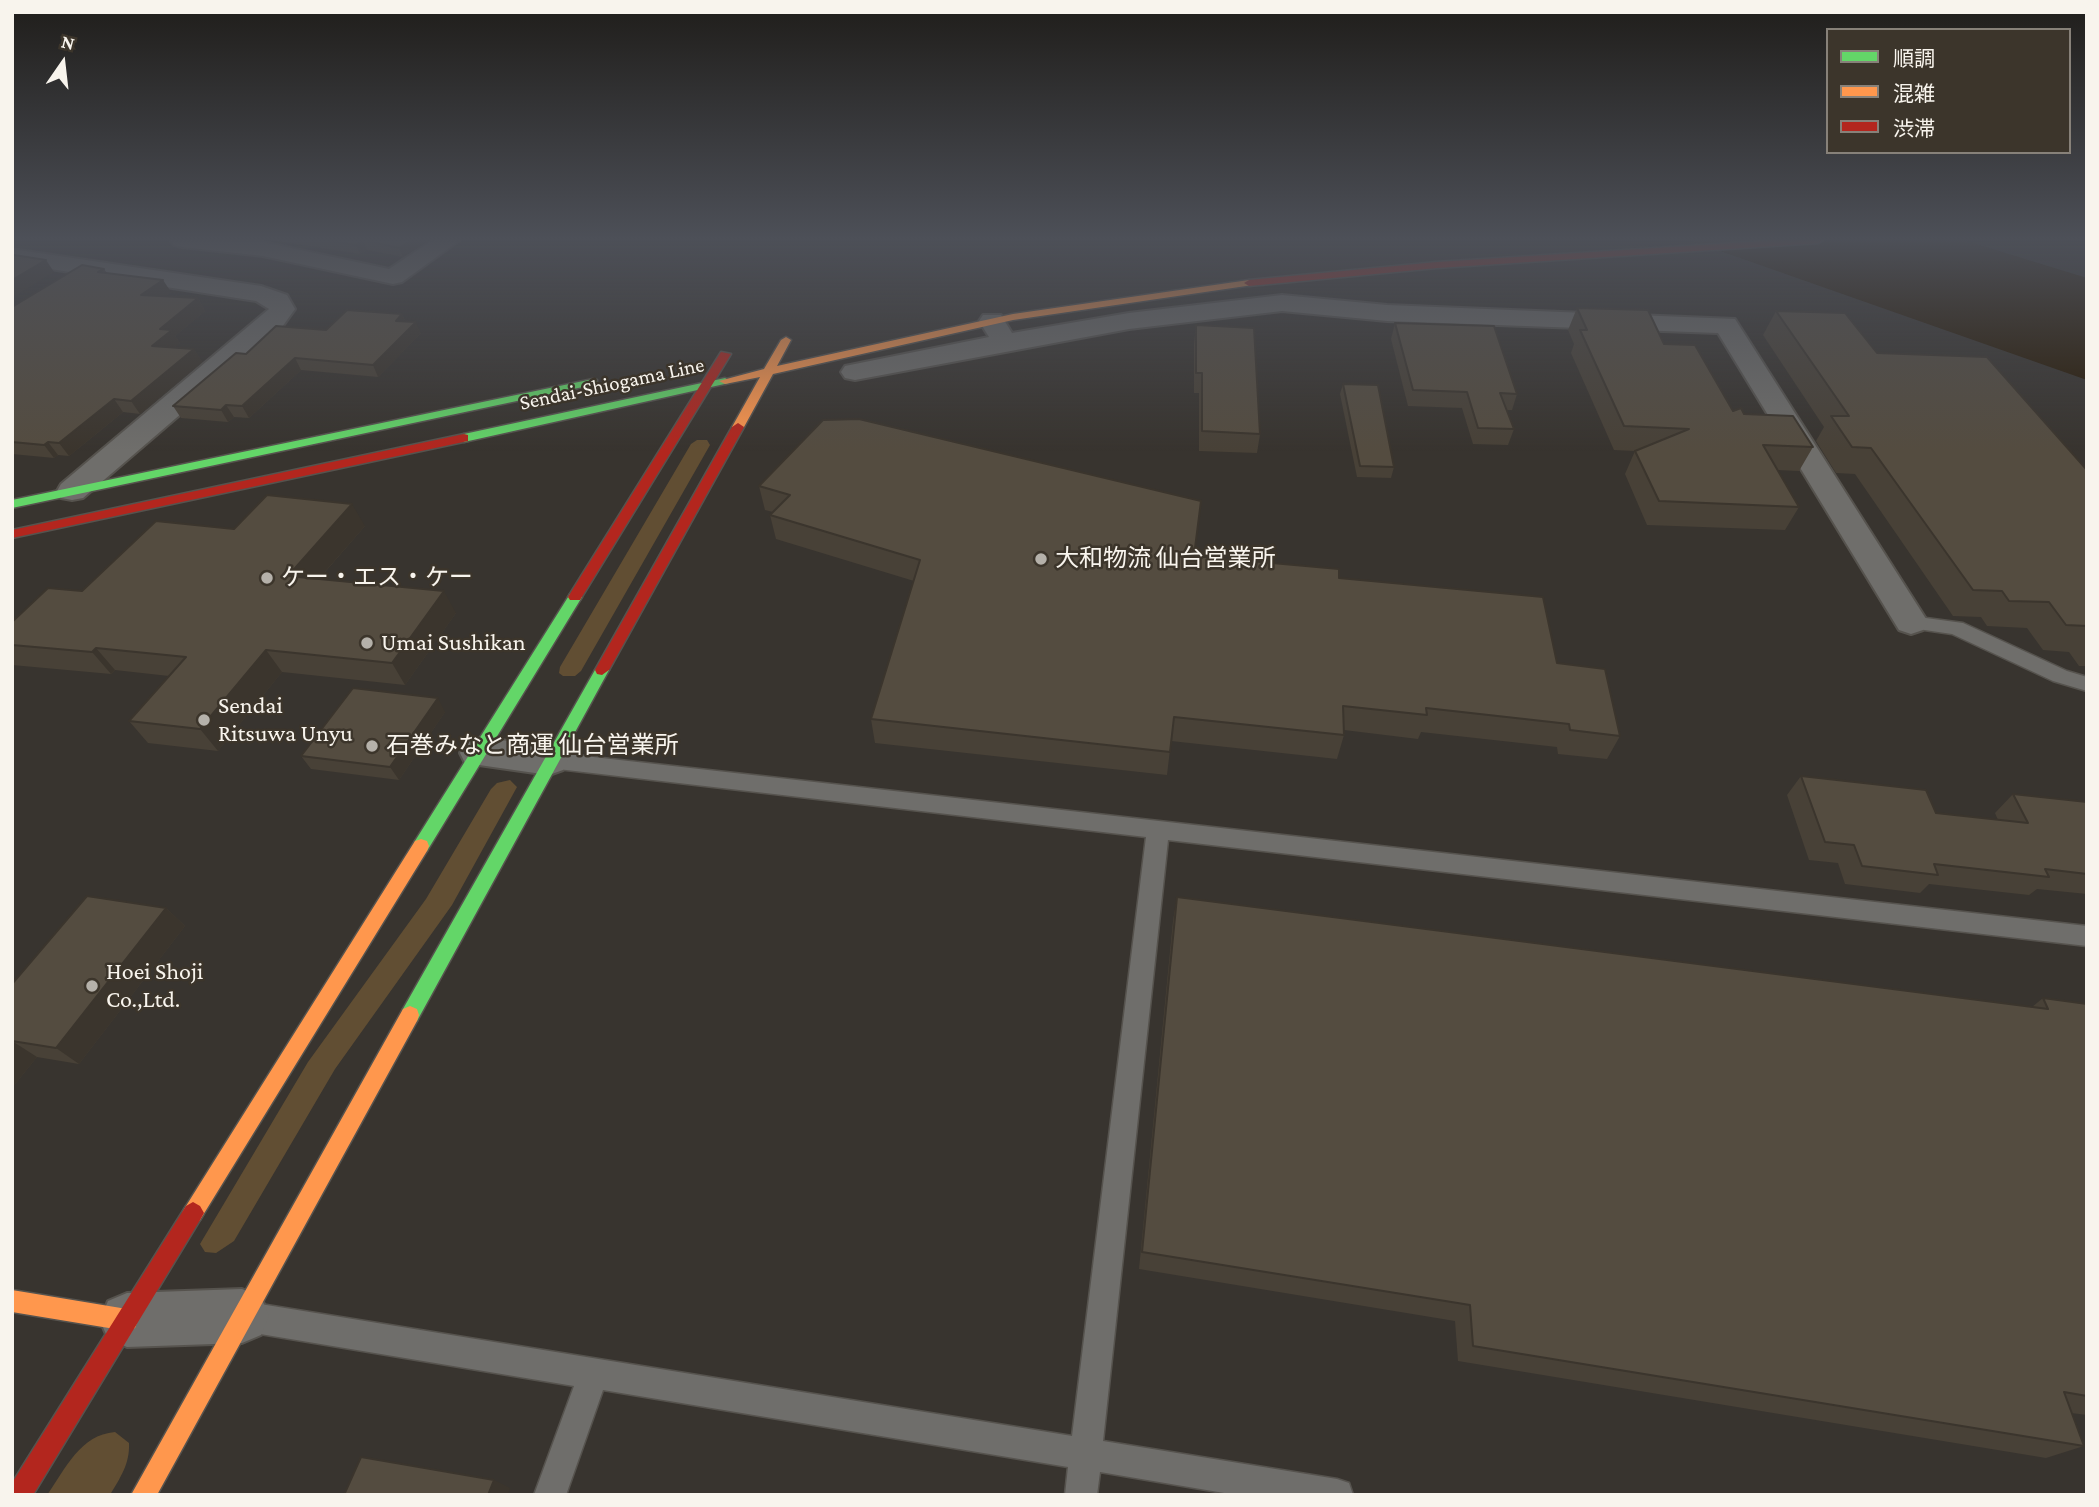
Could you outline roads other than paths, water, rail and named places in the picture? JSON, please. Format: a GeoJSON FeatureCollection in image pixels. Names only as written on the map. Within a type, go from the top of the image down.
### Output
{"type":"FeatureCollection","features":[{"type":"Feature","properties":{"kind":"main road","name":"Sendai-Shiogama Line"},"geometry":{"type":"LineString","coordinates":[[12,534],[767,370],[999,331],[1090,310]]}},
{"type":"Feature","properties":{"kind":"main road"},"geometry":{"type":"LineString","coordinates":[[143,1495],[767,370],[792,338],[762,345]]}},
{"type":"Feature","properties":{"kind":"main road","name":"Sendai-Shiogama Line"},"geometry":{"type":"LineString","coordinates":[[700,359],[731,353],[705,385]]}},
{"type":"Feature","properties":{"kind":"main road","name":"Sendai-Shiogama Line"},"geometry":{"type":"LineString","coordinates":[[12,503],[613,378]]}},
{"type":"Feature","properties":{"kind":"main road"},"geometry":{"type":"LineString","coordinates":[[19,1495],[705,385]]}},
{"type":"Feature","properties":{"kind":"main road"},"geometry":{"type":"LineString","coordinates":[[12,1301],[127,1320]]}},
{"type":"Feature","properties":{"kind":"street"},"geometry":{"type":"LineString","coordinates":[[72,491],[273,321],[281,310]]}},
{"type":"Feature","properties":{"kind":"street"},"geometry":{"type":"LineString","coordinates":[[855,372],[999,331],[1129,321],[1220,310]]}},
{"type":"Feature","properties":{"kind":"street"},"geometry":{"type":"LineString","coordinates":[[1359,310],[1726,326],[1911,622]]}},
{"type":"Feature","properties":{"kind":"street"},"geometry":{"type":"LineString","coordinates":[[480,753],[549,760]]}},
{"type":"Feature","properties":{"kind":"street"},"geometry":{"type":"LineString","coordinates":[[127,1320],[242,1316]]}},
{"type":"Feature","properties":{"kind":"lane"},"geometry":{"type":"LineString","coordinates":[[1911,622],[1956,628],[2060,676],[2087,684]]}},
{"type":"Feature","properties":{"kind":"lane"},"geometry":{"type":"LineString","coordinates":[[549,760],[2087,936]]}},
{"type":"Feature","properties":{"kind":"lane"},"geometry":{"type":"LineString","coordinates":[[1081,1495],[1157,830]]}},
{"type":"Feature","properties":{"kind":"lane"},"geometry":{"type":"LineString","coordinates":[[242,1316],[1337,1495]]}},
{"type":"Feature","properties":{"kind":"lane"},"geometry":{"type":"LineString","coordinates":[[550,1495],[594,1373]]}},
{"type":"Feature","properties":{"kind":"place","name":"大和物流 仙台営業所"},"geometry":{"type":"Point","coordinates":[1041,559]}},
{"type":"Feature","properties":{"kind":"place","name":"ケー・エス・ケー"},"geometry":{"type":"Point","coordinates":[267,578]}},
{"type":"Feature","properties":{"kind":"place","name":"Umai Sushikan"},"geometry":{"type":"Point","coordinates":[367,643]}},
{"type":"Feature","properties":{"kind":"place","name":"Sendai Ritsuwa Unyu"},"geometry":{"type":"Point","coordinates":[204,720]}},
{"type":"Feature","properties":{"kind":"place","name":"石巻みなと商運 仙台営業所"},"geometry":{"type":"Point","coordinates":[372,746]}},
{"type":"Feature","properties":{"kind":"place","name":"Hoei Shoji Co.,Ltd."},"geometry":{"type":"Point","coordinates":[92,986]}}]}
